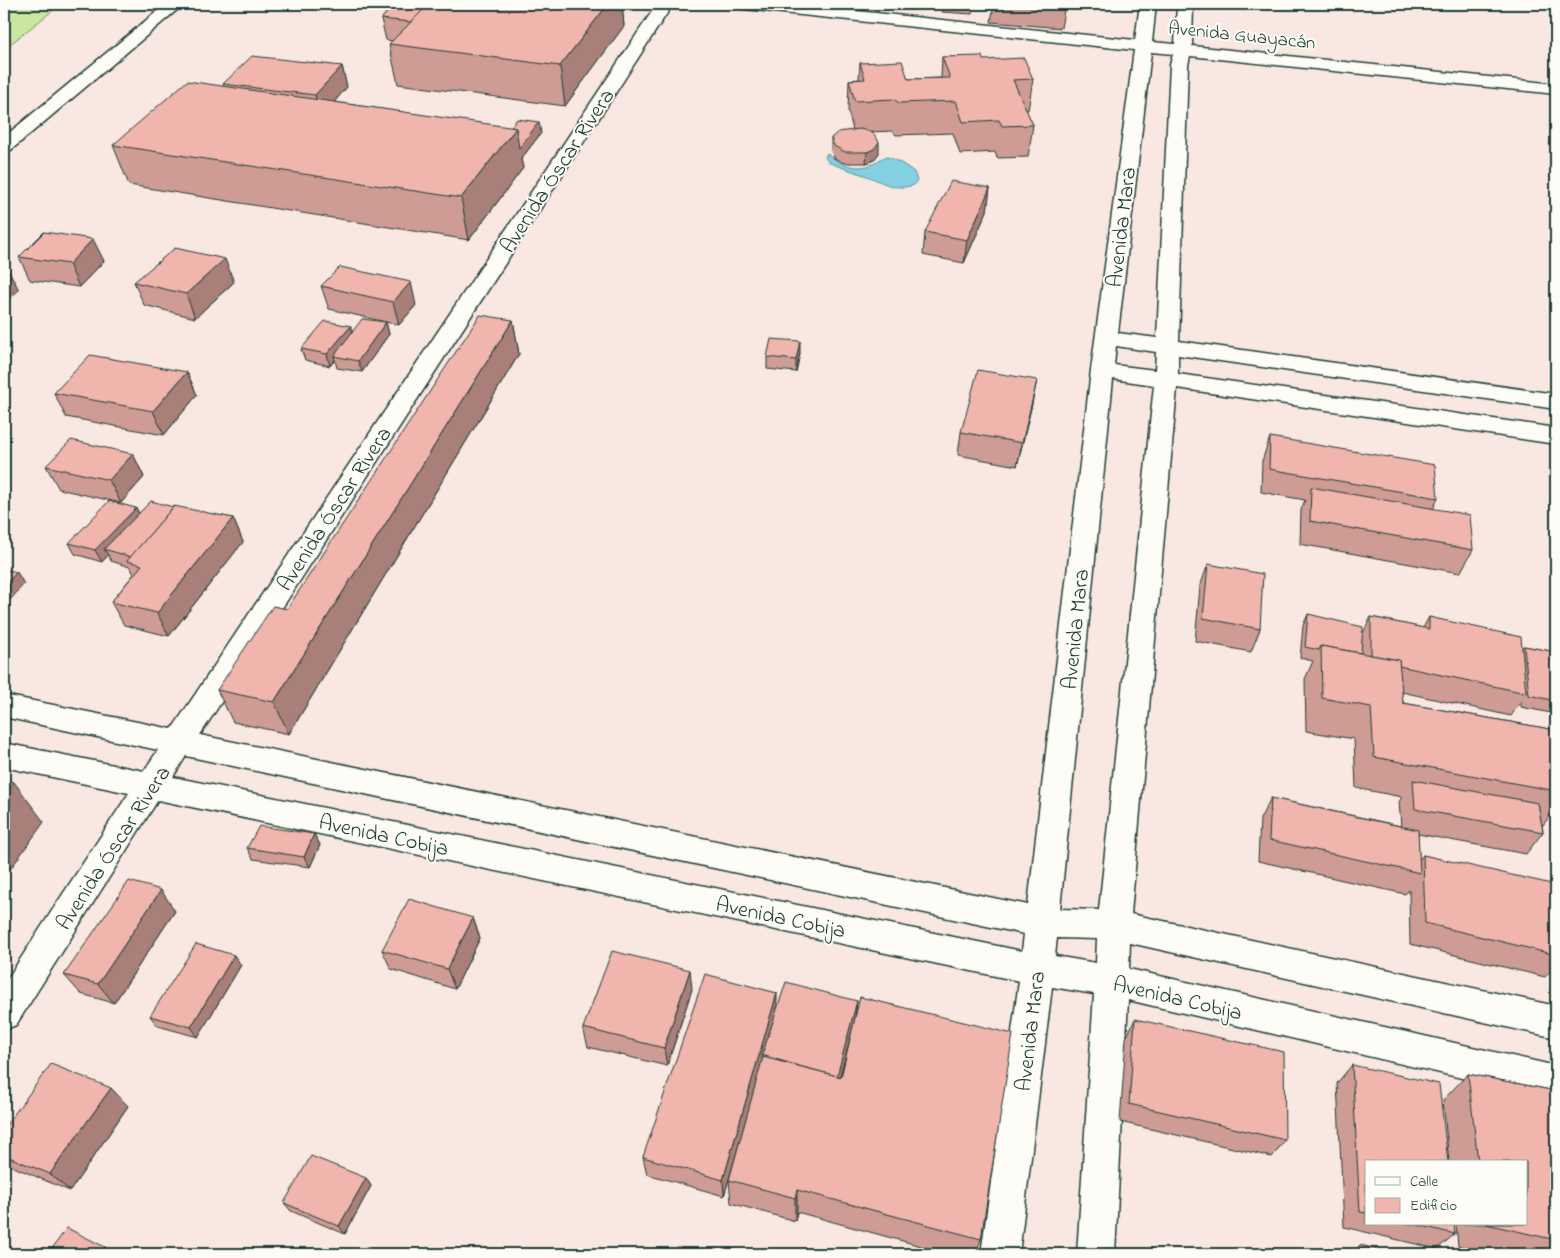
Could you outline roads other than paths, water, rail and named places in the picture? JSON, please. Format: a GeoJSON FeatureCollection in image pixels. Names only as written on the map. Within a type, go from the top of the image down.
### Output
{"type":"FeatureCollection","features":[{"type":"Feature","properties":{"kind":"street"},"geometry":{"type":"LineString","coordinates":[[4,146],[176,4]]}},
{"type":"Feature","properties":{"kind":"street","name":"Avenida Óscar Rivera"},"geometry":{"type":"LineString","coordinates":[[4,1014],[153,786],[179,742],[665,4]]}},
{"type":"Feature","properties":{"kind":"street","name":"Avenida Guayacán"},"geometry":{"type":"LineString","coordinates":[[745,4],[1141,53],[1556,89]]}},
{"type":"Feature","properties":{"kind":"street","name":"Avenida Mara"},"geometry":{"type":"LineString","coordinates":[[1000,1254],[1037,969],[1102,370],[1148,4]]}},
{"type":"Feature","properties":{"kind":"street"},"geometry":{"type":"LineString","coordinates":[[1096,1254],[1114,925],[1166,378],[1185,4]]}},
{"type":"Feature","properties":{"kind":"street","name":"Avenida Guayacán"},"geometry":{"type":"LineString","coordinates":[[1181,57],[1467,97]]}},
{"type":"Feature","properties":{"kind":"street"},"geometry":{"type":"LineString","coordinates":[[1106,338],[1556,402]]}},
{"type":"Feature","properties":{"kind":"street"},"geometry":{"type":"LineString","coordinates":[[1102,370],[1556,436]]}},
{"type":"Feature","properties":{"kind":"street","name":"Avenida Cobija"},"geometry":{"type":"LineString","coordinates":[[4,706],[1042,923],[1114,925],[1556,1022]]}},
{"type":"Feature","properties":{"kind":"street","name":"Avenida Cobija"},"geometry":{"type":"LineString","coordinates":[[4,755],[1037,969],[1112,982],[1556,1083]]}},
{"type":"Feature","properties":{"kind":"water"},"geometry":{"type":"Polygon","coordinates":[[[827,153],[842,164],[855,167],[867,166],[887,157],[901,163],[914,172],[917,180],[914,185],[906,187],[893,186],[828,162],[825,157],[827,153]]]}}]}
